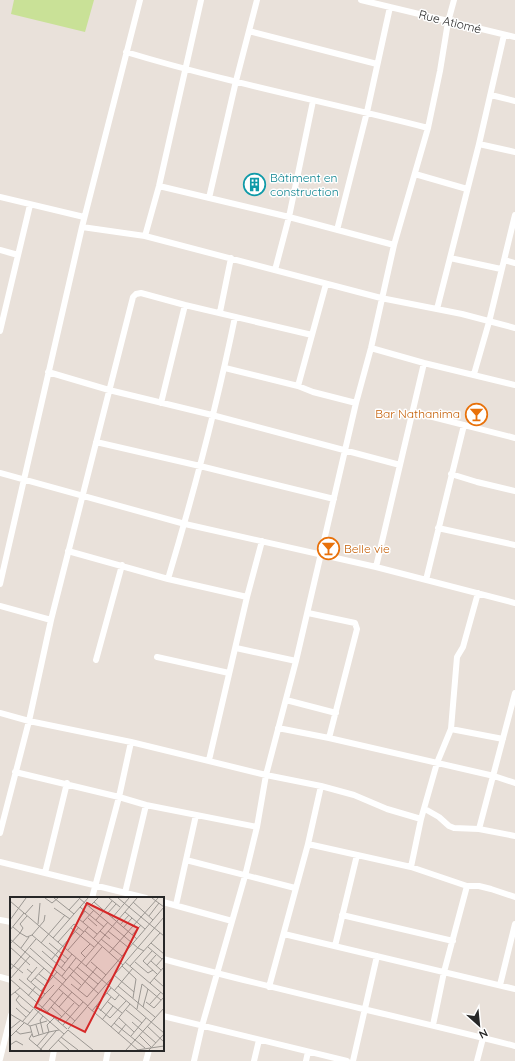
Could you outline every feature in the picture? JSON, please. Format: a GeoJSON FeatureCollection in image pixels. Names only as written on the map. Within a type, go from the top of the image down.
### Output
{"type":"FeatureCollection","features":[{"type":"Feature","properties":{"kind":"street"},"geometry":{"type":"LineString","coordinates":[[0,582],[84,217],[140,0]]}},
{"type":"Feature","properties":{"kind":"street"},"geometry":{"type":"LineString","coordinates":[[145,236],[201,0]]}},
{"type":"Feature","properties":{"kind":"street"},"geometry":{"type":"LineString","coordinates":[[209,198],[236,81],[257,0]]}},
{"type":"Feature","properties":{"kind":"street","name":"Rue Atiomé"},"geometry":{"type":"LineString","coordinates":[[361,0],[515,37]]}},
{"type":"Feature","properties":{"kind":"street"},"geometry":{"type":"LineString","coordinates":[[194,1061],[202,1026],[245,876],[266,775],[308,613],[320,555],[346,451],[356,403],[371,348],[381,298],[394,245],[428,128],[448,22],[454,0]]}},
{"type":"Feature","properties":{"kind":"street"},"geometry":{"type":"LineString","coordinates":[[337,230],[367,112],[390,7]]}},
{"type":"Feature","properties":{"kind":"street"},"geometry":{"type":"LineString","coordinates":[[249,31],[377,64]]}},
{"type":"Feature","properties":{"kind":"street"},"geometry":{"type":"LineString","coordinates":[[437,309],[491,95],[504,35]]}},
{"type":"Feature","properties":{"kind":"street"},"geometry":{"type":"LineString","coordinates":[[126,52],[185,70],[236,81],[313,101],[367,112],[428,128]]}},
{"type":"Feature","properties":{"kind":"street"},"geometry":{"type":"LineString","coordinates":[[491,95],[515,101]]}},
{"type":"Feature","properties":{"kind":"street"},"geometry":{"type":"LineString","coordinates":[[275,270],[289,217],[313,101]]}},
{"type":"Feature","properties":{"kind":"street"},"geometry":{"type":"LineString","coordinates":[[479,144],[515,152]]}},
{"type":"Feature","properties":{"kind":"street"},"geometry":{"type":"LineString","coordinates":[[415,174],[467,190]]}},
{"type":"Feature","properties":{"kind":"street"},"geometry":{"type":"LineString","coordinates":[[158,186],[289,217],[394,245]]}},
{"type":"Feature","properties":{"kind":"street"},"geometry":{"type":"LineString","coordinates":[[0,197],[84,217]]}},
{"type":"Feature","properties":{"kind":"street"},"geometry":{"type":"LineString","coordinates":[[0,328],[30,205]]}},
{"type":"Feature","properties":{"kind":"street"},"geometry":{"type":"LineString","coordinates":[[474,374],[490,322],[501,269],[515,216]]}},
{"type":"Feature","properties":{"kind":"street"},"geometry":{"type":"LineString","coordinates":[[82,227],[145,236],[381,298],[462,314],[515,328]]}},
{"type":"Feature","properties":{"kind":"street"},"geometry":{"type":"LineString","coordinates":[[0,250],[18,255]]}},
{"type":"Feature","properties":{"kind":"street"},"geometry":{"type":"LineString","coordinates":[[220,312],[231,258]]}},
{"type":"Feature","properties":{"kind":"street"},"geometry":{"type":"LineString","coordinates":[[450,258],[501,269]]}},
{"type":"Feature","properties":{"kind":"street"},"geometry":{"type":"LineString","coordinates":[[504,260],[515,262]]}},
{"type":"Feature","properties":{"kind":"street"},"geometry":{"type":"LineString","coordinates":[[298,386],[326,284]]}},
{"type":"Feature","properties":{"kind":"street"},"geometry":{"type":"LineString","coordinates":[[0,833],[29,721],[68,551],[133,297],[140,293],[312,335]]}},
{"type":"Feature","properties":{"kind":"street"},"geometry":{"type":"LineString","coordinates":[[161,403],[185,305]]}},
{"type":"Feature","properties":{"kind":"street"},"geometry":{"type":"LineString","coordinates":[[168,579],[185,524],[200,466],[235,317]]}},
{"type":"Feature","properties":{"kind":"street"},"geometry":{"type":"LineString","coordinates":[[371,348],[424,363],[515,385]]}},
{"type":"Feature","properties":{"kind":"street"},"geometry":{"type":"LineString","coordinates":[[376,567],[424,363]]}},
{"type":"Feature","properties":{"kind":"street"},"geometry":{"type":"LineString","coordinates":[[224,368],[298,386],[313,392],[356,403]]}},
{"type":"Feature","properties":{"kind":"street"},"geometry":{"type":"LineString","coordinates":[[48,372],[110,390],[212,415],[400,465]]}},
{"type":"Feature","properties":{"kind":"street"},"geometry":{"type":"LineString","coordinates":[[413,412],[515,438]]}},
{"type":"Feature","properties":{"kind":"street"},"geometry":{"type":"LineString","coordinates":[[426,580],[464,424]]}},
{"type":"Feature","properties":{"kind":"street"},"geometry":{"type":"LineString","coordinates":[[96,442],[200,466],[334,500]]}},
{"type":"Feature","properties":{"kind":"street"},"geometry":{"type":"LineString","coordinates":[[0,473],[185,524],[376,567],[515,603]]}},
{"type":"Feature","properties":{"kind":"street"},"geometry":{"type":"LineString","coordinates":[[451,474],[477,482],[515,490]]}},
{"type":"Feature","properties":{"kind":"street"},"geometry":{"type":"LineString","coordinates":[[438,528],[515,545]]}},
{"type":"Feature","properties":{"kind":"street"},"geometry":{"type":"LineString","coordinates":[[209,760],[247,597],[262,541]]}},
{"type":"Feature","properties":{"kind":"street"},"geometry":{"type":"LineString","coordinates":[[68,551],[168,579],[247,597]]}},
{"type":"Feature","properties":{"kind":"street"},"geometry":{"type":"LineString","coordinates":[[96,660],[122,565]]}},
{"type":"Feature","properties":{"kind":"street"},"geometry":{"type":"LineString","coordinates":[[411,867],[421,819],[437,763],[451,729],[457,657],[463,647],[478,593]]}},
{"type":"Feature","properties":{"kind":"street"},"geometry":{"type":"LineString","coordinates":[[0,606],[51,620]]}},
{"type":"Feature","properties":{"kind":"street"},"geometry":{"type":"LineString","coordinates":[[308,613],[355,623],[357,629],[329,738]]}},
{"type":"Feature","properties":{"kind":"street"},"geometry":{"type":"LineString","coordinates":[[236,648],[296,661]]}},
{"type":"Feature","properties":{"kind":"street"},"geometry":{"type":"LineString","coordinates":[[157,657],[230,673]]}},
{"type":"Feature","properties":{"kind":"street"},"geometry":{"type":"LineString","coordinates":[[479,828],[515,695]]}},
{"type":"Feature","properties":{"kind":"street"},"geometry":{"type":"LineString","coordinates":[[286,700],[336,712]]}},
{"type":"Feature","properties":{"kind":"street"},"geometry":{"type":"LineString","coordinates":[[0,713],[29,721],[209,760],[266,775],[321,786],[421,819]]}},
{"type":"Feature","properties":{"kind":"street"},"geometry":{"type":"LineString","coordinates":[[278,728],[329,738],[494,776],[515,783]]}},
{"type":"Feature","properties":{"kind":"street"},"geometry":{"type":"LineString","coordinates":[[451,729],[503,739]]}},
{"type":"Feature","properties":{"kind":"street"},"geometry":{"type":"LineString","coordinates":[[92,897],[119,797],[131,742]]}},
{"type":"Feature","properties":{"kind":"street"},"geometry":{"type":"LineString","coordinates":[[15,772],[67,783],[146,805],[256,827]]}},
{"type":"Feature","properties":{"kind":"street"},"geometry":{"type":"LineString","coordinates":[[45,873],[67,783]]}},
{"type":"Feature","properties":{"kind":"street"},"geometry":{"type":"LineString","coordinates":[[269,987],[308,844],[321,786]]}},
{"type":"Feature","properties":{"kind":"street"},"geometry":{"type":"LineString","coordinates":[[124,893],[146,805]]}},
{"type":"Feature","properties":{"kind":"street"},"geometry":{"type":"LineString","coordinates":[[424,809],[439,817],[449,826],[458,828],[479,828],[515,836]]}},
{"type":"Feature","properties":{"kind":"street"},"geometry":{"type":"LineString","coordinates":[[176,905],[196,815]]}},
{"type":"Feature","properties":{"kind":"street"},"geometry":{"type":"LineString","coordinates":[[308,844],[411,867],[467,886],[479,886],[515,897]]}},
{"type":"Feature","properties":{"kind":"street"},"geometry":{"type":"LineString","coordinates":[[335,946],[357,855]]}},
{"type":"Feature","properties":{"kind":"street"},"geometry":{"type":"LineString","coordinates":[[186,860],[295,888]]}},
{"type":"Feature","properties":{"kind":"street"},"geometry":{"type":"LineString","coordinates":[[0,862],[142,897]]}},
{"type":"Feature","properties":{"kind":"street"},"geometry":{"type":"LineString","coordinates":[[433,1025],[444,972],[467,886]]}},
{"type":"Feature","properties":{"kind":"street"},"geometry":{"type":"LineString","coordinates":[[164,902],[232,921]]}},
{"type":"Feature","properties":{"kind":"street"},"geometry":{"type":"LineString","coordinates":[[342,915],[453,940]]}},
{"type":"Feature","properties":{"kind":"street"},"geometry":{"type":"LineString","coordinates":[[0,920],[10,922]]}},
{"type":"Feature","properties":{"kind":"street"},"geometry":{"type":"LineString","coordinates":[[500,985],[515,924]]}},
{"type":"Feature","properties":{"kind":"street"},"geometry":{"type":"LineString","coordinates":[[284,934],[515,989]]}},
{"type":"Feature","properties":{"kind":"street"},"geometry":{"type":"LineString","coordinates":[[353,1061],[377,956]]}},
{"type":"Feature","properties":{"kind":"street"},"geometry":{"type":"LineString","coordinates":[[164,959],[269,987],[433,1025],[515,1046]]}},
{"type":"Feature","properties":{"kind":"street"},"geometry":{"type":"LineString","coordinates":[[0,977],[10,980]]}},
{"type":"Feature","properties":{"kind":"street"},"geometry":{"type":"LineString","coordinates":[[164,1016],[347,1061]]}},
{"type":"Feature","properties":{"kind":"street"},"geometry":{"type":"LineString","coordinates":[[0,1059],[10,1018]]}},
{"type":"Feature","properties":{"kind":"street"},"geometry":{"type":"LineString","coordinates":[[477,1061],[483,1038]]}},
{"type":"Feature","properties":{"kind":"street"},"geometry":{"type":"LineString","coordinates":[[254,1061],[259,1040]]}},
{"type":"Feature","properties":{"kind":"street"},"geometry":{"type":"LineString","coordinates":[[52,1061],[54,1051]]}},
{"type":"Feature","properties":{"kind":"street"},"geometry":{"type":"LineString","coordinates":[[106,1061],[108,1051]]}},
{"type":"Feature","properties":{"kind":"street"},"geometry":{"type":"LineString","coordinates":[[146,1061],[149,1051]]}},
{"type":"Feature","properties":{"kind":"street"},"geometry":{"type":"LineString","coordinates":[[306,1061],[308,1052]]}},
{"type":"Feature","properties":{"kind":"green space"},"geometry":{"type":"Polygon","coordinates":[[[14,0],[94,0],[85,32],[11,14],[14,0]]]}},
{"type":"Feature","properties":{"kind":"place","name":"Bâtiment en construction"},"geometry":{"type":"Point","coordinates":[255,185]}},
{"type":"Feature","properties":{"kind":"place","name":"Bar Nathanima"},"geometry":{"type":"Point","coordinates":[476,414]}},
{"type":"Feature","properties":{"kind":"place","name":"Belle vie"},"geometry":{"type":"Point","coordinates":[328,549]}}]}
